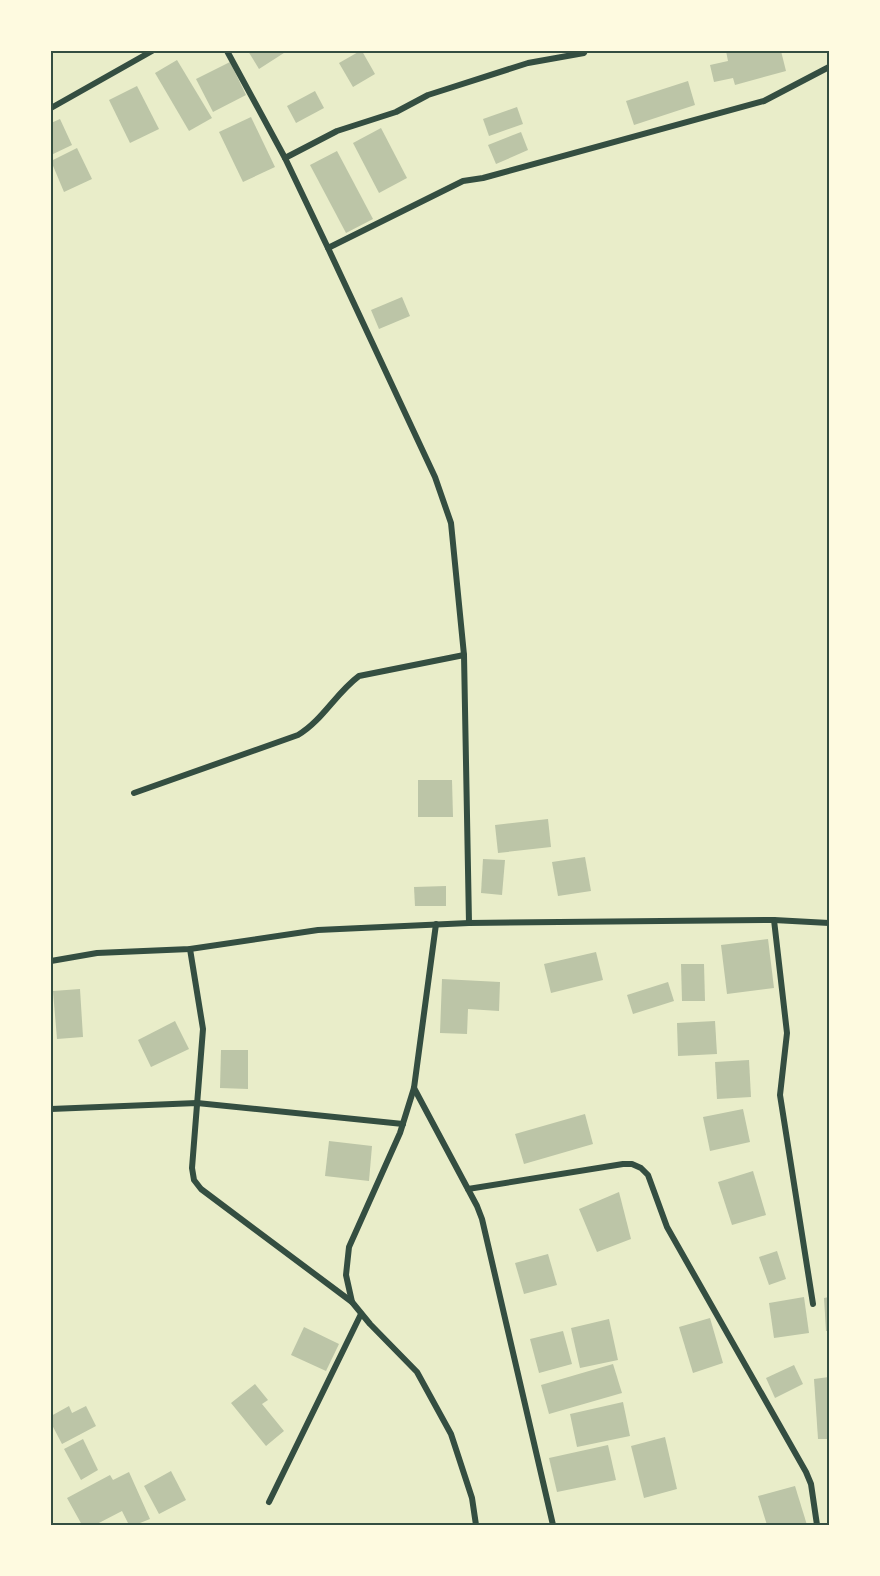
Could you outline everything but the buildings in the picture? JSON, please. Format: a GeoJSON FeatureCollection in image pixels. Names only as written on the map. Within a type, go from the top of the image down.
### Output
{"type":"FeatureCollection","features":[{"type":"Feature","properties":{"kind":"street"},"geometry":{"type":"LineString","coordinates":[[51,108],[152,51]]}},
{"type":"Feature","properties":{"kind":"street"},"geometry":{"type":"LineString","coordinates":[[227,51],[285,158],[328,248],[435,477],[451,523],[464,655],[469,923]]}},
{"type":"Feature","properties":{"kind":"street"},"geometry":{"type":"LineString","coordinates":[[285,158],[337,131],[396,112],[428,95],[528,63],[585,51]]}},
{"type":"Feature","properties":{"kind":"street"},"geometry":{"type":"LineString","coordinates":[[328,248],[464,181],[483,178],[764,101],[829,67]]}},
{"type":"Feature","properties":{"kind":"street"},"geometry":{"type":"LineString","coordinates":[[134,793],[298,735],[310,728],[348,684],[359,676],[464,655]]}},
{"type":"Feature","properties":{"kind":"street"},"geometry":{"type":"LineString","coordinates":[[774,920],[787,1033],[780,1095],[813,1304]]}},
{"type":"Feature","properties":{"kind":"street"},"geometry":{"type":"LineString","coordinates":[[51,961],[97,953],[190,949],[318,930],[436,924],[774,920],[829,923]]}},
{"type":"Feature","properties":{"kind":"street"},"geometry":{"type":"LineString","coordinates":[[352,1302],[346,1275],[349,1247],[403,1124],[414,1088],[436,924]]}},
{"type":"Feature","properties":{"kind":"street"},"geometry":{"type":"LineString","coordinates":[[190,949],[202,1029],[192,1168],[194,1180],[201,1190],[352,1302],[417,1372],[451,1434],[472,1498],[476,1525]]}},
{"type":"Feature","properties":{"kind":"street"},"geometry":{"type":"LineString","coordinates":[[414,1088],[482,1219],[553,1525]]}},
{"type":"Feature","properties":{"kind":"street"},"geometry":{"type":"LineString","coordinates":[[51,1109],[197,1103],[403,1124]]}},
{"type":"Feature","properties":{"kind":"street"},"geometry":{"type":"LineString","coordinates":[[468,1190],[623,1164],[641,1168],[648,1175],[667,1227],[806,1472],[811,1484],[817,1525]]}},
{"type":"Feature","properties":{"kind":"street"},"geometry":{"type":"LineString","coordinates":[[269,1502],[361,1314]]}}]}
